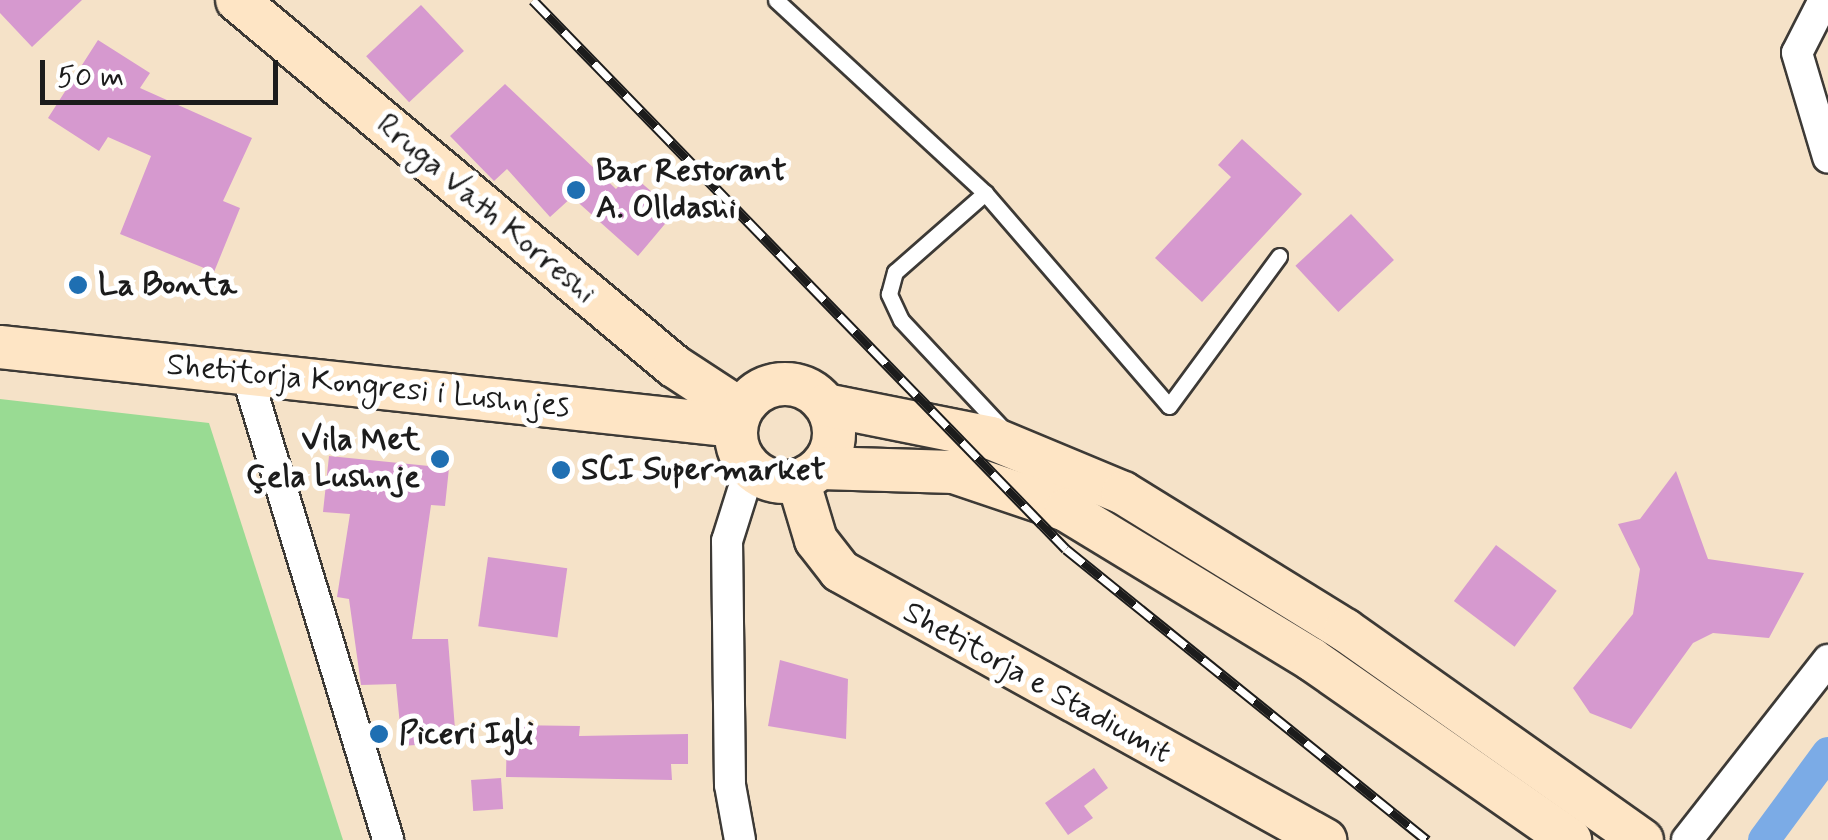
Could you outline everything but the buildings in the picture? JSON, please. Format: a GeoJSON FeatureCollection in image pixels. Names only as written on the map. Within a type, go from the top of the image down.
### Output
{"type":"FeatureCollection","features":[{"type":"Feature","properties":{"kind":"main road","name":"Rruga Vath Korreshi"},"geometry":{"type":"LineString","coordinates":[[237,0],[739,418]]}},
{"type":"Feature","properties":{"kind":"main road","name":"Shetitorja Kongresi i Lushnjes"},"geometry":{"type":"LineString","coordinates":[[0,348],[739,418]]}},
{"type":"Feature","properties":{"kind":"main road"},"geometry":{"type":"LineString","coordinates":[[1570,840],[1182,575],[1008,465],[809,474],[750,468],[739,418],[780,384],[826,405],[1008,465],[1123,494],[1253,570],[1642,840]]}},
{"type":"Feature","properties":{"kind":"main road"},"geometry":{"type":"LineString","coordinates":[[809,474],[834,437],[826,405]]}},
{"type":"Feature","properties":{"kind":"main road","name":"Shetitorja e Stadiumit"},"geometry":{"type":"LineString","coordinates":[[809,474],[816,540],[840,571],[1326,840]]}},
{"type":"Feature","properties":{"kind":"street"},"geometry":{"type":"LineString","coordinates":[[1824,0],[1797,53],[1828,157]]}},
{"type":"Feature","properties":{"kind":"street"},"geometry":{"type":"LineString","coordinates":[[247,374],[388,840]]}},
{"type":"Feature","properties":{"kind":"street"},"geometry":{"type":"LineString","coordinates":[[740,840],[730,785],[728,541],[750,468]]}},
{"type":"Feature","properties":{"kind":"street"},"geometry":{"type":"LineString","coordinates":[[1687,840],[1828,660]]}},
{"type":"Feature","properties":{"kind":"lane"},"geometry":{"type":"LineString","coordinates":[[776,0],[985,193],[1169,406],[1278,256]]}},
{"type":"Feature","properties":{"kind":"lane"},"geometry":{"type":"LineString","coordinates":[[985,193],[895,272],[889,294],[900,320],[1008,465]]}},
{"type":"Feature","properties":{"kind":"green space"},"geometry":{"type":"Polygon","coordinates":[[[0,399],[209,423],[343,840],[0,840],[0,399]]]}},
{"type":"Feature","properties":{"kind":"waterway"},"geometry":{"type":"LineString","coordinates":[[1764,840],[1828,753]]}},
{"type":"Feature","properties":{"kind":"railway"},"geometry":{"type":"LineString","coordinates":[[533,0],[1066,549],[1427,840]]}},
{"type":"Feature","properties":{"kind":"place","name":"Bar Restorant A. Olldashi"},"geometry":{"type":"Point","coordinates":[576,190]}},
{"type":"Feature","properties":{"kind":"place","name":"La Bonta"},"geometry":{"type":"Point","coordinates":[78,285]}},
{"type":"Feature","properties":{"kind":"place","name":"Vila Met Çela Lushnje"},"geometry":{"type":"Point","coordinates":[440,459]}},
{"type":"Feature","properties":{"kind":"place","name":"SCI Supermarket"},"geometry":{"type":"Point","coordinates":[561,470]}},
{"type":"Feature","properties":{"kind":"place","name":"Piceri Igli"},"geometry":{"type":"Point","coordinates":[379,734]}}]}
